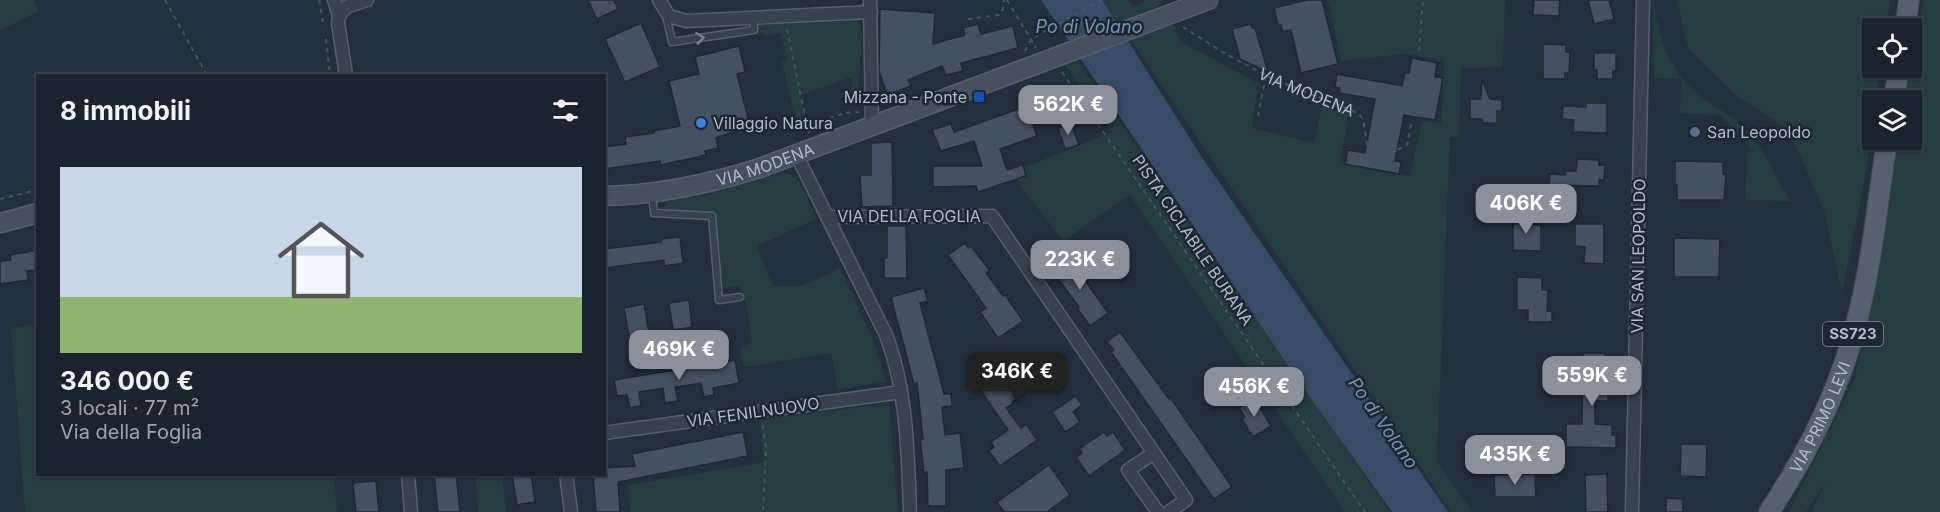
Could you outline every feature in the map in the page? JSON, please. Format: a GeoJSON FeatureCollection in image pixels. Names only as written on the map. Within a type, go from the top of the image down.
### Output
{"type":"FeatureCollection","features":[{"type":"Feature","properties":{"kind":"main road","name":"VIA MODENA"},"geometry":{"type":"LineString","coordinates":[[606,196],[652,193],[712,182],[796,154],[872,118],[1051,62],[1163,10],[1208,0]]}},
{"type":"Feature","properties":{"kind":"main road"},"geometry":{"type":"LineString","coordinates":[[1906,18],[1909,0]]}},
{"type":"Feature","properties":{"kind":"main road","name":"VIA PRIMO LEVI"},"geometry":{"type":"LineString","coordinates":[[1769,512],[1806,451],[1826,411],[1844,365],[1862,301],[1885,150]]}},
{"type":"Feature","properties":{"kind":"main road"},"geometry":{"type":"LineString","coordinates":[[0,223],[36,214]]}},
{"type":"Feature","properties":{"kind":"street"},"geometry":{"type":"LineString","coordinates":[[334,0],[339,16],[338,23],[346,74]]}},
{"type":"Feature","properties":{"kind":"street"},"geometry":{"type":"LineString","coordinates":[[339,16],[346,7],[367,0]]}},
{"type":"Feature","properties":{"kind":"street"},"geometry":{"type":"LineString","coordinates":[[659,0],[665,12],[674,19],[686,21],[784,16],[870,6],[872,118]]}},
{"type":"Feature","properties":{"kind":"street","name":"VIA SAN LEOPOLDO"},"geometry":{"type":"LineString","coordinates":[[1632,512],[1643,0]]}},
{"type":"Feature","properties":{"kind":"street"},"geometry":{"type":"LineString","coordinates":[[796,154],[892,351],[901,392],[910,512]]}},
{"type":"Feature","properties":{"kind":"street","name":"VIA DELLA FOGLIA"},"geometry":{"type":"LineString","coordinates":[[827,217],[992,216],[1186,500],[1169,512]]}},
{"type":"Feature","properties":{"kind":"street","name":"VIA FENILNUOVO"},"geometry":{"type":"LineString","coordinates":[[606,433],[901,392]]}},
{"type":"Feature","properties":{"kind":"street"},"geometry":{"type":"LineString","coordinates":[[1154,453],[1128,470],[1158,512]]}},
{"type":"Feature","properties":{"kind":"street"},"geometry":{"type":"LineString","coordinates":[[408,476],[411,512]]}},
{"type":"Feature","properties":{"kind":"street"},"geometry":{"type":"LineString","coordinates":[[566,476],[571,512]]}},
{"type":"Feature","properties":{"kind":"lane"},"geometry":{"type":"LineString","coordinates":[[665,12],[672,42],[754,30],[754,18]]}},
{"type":"Feature","properties":{"kind":"lane"},"geometry":{"type":"LineString","coordinates":[[652,193],[654,213],[712,216],[719,300],[740,297]]}},
{"type":"Feature","properties":{"kind":"path"},"geometry":{"type":"LineString","coordinates":[[165,0],[206,74]]}},
{"type":"Feature","properties":{"kind":"path"},"geometry":{"type":"LineString","coordinates":[[319,0],[324,24]]}},
{"type":"Feature","properties":{"kind":"path"},"geometry":{"type":"LineString","coordinates":[[968,19],[999,15],[1005,0]]}},
{"type":"Feature","properties":{"kind":"path"},"geometry":{"type":"LineString","coordinates":[[1005,0],[1031,40],[1051,62]]}},
{"type":"Feature","properties":{"kind":"path"},"geometry":{"type":"LineString","coordinates":[[1023,55],[1031,40],[1038,35],[1101,0]]}},
{"type":"Feature","properties":{"kind":"path"},"geometry":{"type":"LineString","coordinates":[[1419,51],[1422,0]]}},
{"type":"Feature","properties":{"kind":"path","name":"VIA MODENA"},"geometry":{"type":"LineString","coordinates":[[1163,10],[1187,30],[1266,75],[1358,113],[1363,119],[1367,145],[1392,152],[1400,150],[1407,145],[1412,121]]}},
{"type":"Feature","properties":{"kind":"path"},"geometry":{"type":"LineString","coordinates":[[784,16],[805,116],[814,124]]}},
{"type":"Feature","properties":{"kind":"path"},"geometry":{"type":"LineString","coordinates":[[325,34],[330,74]]}},
{"type":"Feature","properties":{"kind":"path","name":"PISTA CICLABILE BURANA"},"geometry":{"type":"LineString","coordinates":[[1051,62],[1365,512]]}},
{"type":"Feature","properties":{"kind":"path"},"geometry":{"type":"LineString","coordinates":[[1258,116],[1266,75]]}},
{"type":"Feature","properties":{"kind":"path"},"geometry":{"type":"LineString","coordinates":[[808,134],[814,124],[844,113],[872,118]]}},
{"type":"Feature","properties":{"kind":"path"},"geometry":{"type":"LineString","coordinates":[[0,198],[36,190]]}},
{"type":"Feature","properties":{"kind":"path"},"geometry":{"type":"LineString","coordinates":[[761,411],[766,449],[763,512]]}},
{"type":"Feature","properties":{"kind":"green space"},"geometry":{"type":"Polygon","coordinates":[[[0,0],[33,0],[39,11],[0,31],[0,0]]]}},
{"type":"Feature","properties":{"kind":"green space"},"geometry":{"type":"Polygon","coordinates":[[[1102,0],[1128,0],[1133,7],[1144,2],[1143,0],[1163,0],[1153,11],[1118,25],[1102,0]]]}},
{"type":"Feature","properties":{"kind":"green space"},"geometry":{"type":"Polygon","coordinates":[[[1328,0],[1505,0],[1503,67],[1461,68],[1459,137],[1450,137],[1437,462],[1473,512],[1451,512],[1131,40],[1172,25],[1181,42],[1258,83],[1252,128],[1314,143],[1322,107],[1349,114],[1340,163],[1410,176],[1422,121],[1441,123],[1444,60],[1403,54],[1341,61],[1328,0]]]}},
{"type":"Feature","properties":{"kind":"green space"},"geometry":{"type":"Polygon","coordinates":[[[1652,0],[1654,0],[1663,43],[1676,69],[1694,91],[1737,121],[1753,138],[1790,201],[1745,200],[1747,152],[1754,152],[1721,115],[1680,113],[1681,79],[1654,78],[1652,0]]]}},
{"type":"Feature","properties":{"kind":"green space"},"geometry":{"type":"Polygon","coordinates":[[[1677,0],[1890,0],[1887,18],[1862,18],[1862,78],[1879,78],[1877,90],[1862,90],[1862,150],[1869,150],[1842,293],[1824,211],[1789,130],[1737,96],[1688,48],[1677,0]]]}},
{"type":"Feature","properties":{"kind":"green space"},"geometry":{"type":"Polygon","coordinates":[[[1923,0],[1940,0],[1940,512],[1811,512],[1826,482],[1806,512],[1789,512],[1855,379],[1896,150],[1922,150],[1922,90],[1907,90],[1909,78],[1922,78],[1922,18],[1920,18],[1923,0]]]}},
{"type":"Feature","properties":{"kind":"green space"},"geometry":{"type":"Polygon","coordinates":[[[853,21],[860,24],[862,33],[858,94],[851,95],[852,77],[800,95],[808,126],[806,130],[798,132],[782,61],[787,60],[781,33],[766,35],[760,32],[759,25],[853,21]]]}},
{"type":"Feature","properties":{"kind":"green space"},"geometry":{"type":"Polygon","coordinates":[[[1077,60],[1390,512],[1345,512],[1130,195],[1063,241],[1011,173],[1112,132],[1064,64],[1077,60]]]}},
{"type":"Feature","properties":{"kind":"green space"},"geometry":{"type":"Polygon","coordinates":[[[786,172],[797,179],[801,185],[816,219],[757,246],[773,286],[802,286],[840,268],[873,339],[886,382],[838,389],[831,353],[744,367],[740,348],[752,342],[747,306],[739,286],[722,288],[715,212],[666,210],[664,202],[709,194],[786,172]]]}},
{"type":"Feature","properties":{"kind":"green space"},"geometry":{"type":"Polygon","coordinates":[[[32,325],[36,345],[36,476],[334,476],[337,512],[25,512],[11,328],[32,325]]]}},
{"type":"Feature","properties":{"kind":"green space"},"geometry":{"type":"Polygon","coordinates":[[[889,403],[898,512],[631,512],[628,485],[764,462],[759,420],[889,403]]]}},
{"type":"Feature","properties":{"kind":"green space"},"geometry":{"type":"Polygon","coordinates":[[[475,476],[502,476],[506,512],[479,512],[475,476]]]}},
{"type":"Feature","properties":{"kind":"water","name":"Po di Volano"},"geometry":{"type":"Polygon","coordinates":[[[1041,0],[1102,0],[1203,159],[1448,512],[1392,512],[1295,376],[1041,0]]]}},
{"type":"Feature","properties":{"kind":"building"},"geometry":{"type":"Polygon","coordinates":[[[588,0],[614,0],[618,9],[597,19],[588,0]]]}},
{"type":"Feature","properties":{"kind":"building"},"geometry":{"type":"Polygon","coordinates":[[[1307,0],[1322,0],[1338,64],[1301,73],[1291,30],[1283,32],[1281,25],[1278,25],[1274,8],[1307,0]]]}},
{"type":"Feature","properties":{"kind":"building"},"geometry":{"type":"Polygon","coordinates":[[[1534,0],[1560,0],[1559,16],[1533,15],[1534,0]]]}},
{"type":"Feature","properties":{"kind":"building"},"geometry":{"type":"Polygon","coordinates":[[[1588,0],[1609,0],[1614,19],[1594,24],[1588,0]]]}},
{"type":"Feature","properties":{"kind":"building"},"geometry":{"type":"Polygon","coordinates":[[[880,9],[935,13],[933,44],[965,35],[963,28],[978,24],[981,34],[1013,26],[1018,48],[961,63],[963,71],[946,75],[942,66],[908,80],[911,86],[888,95],[879,72],[880,9]]]}},
{"type":"Feature","properties":{"kind":"building"},"geometry":{"type":"Polygon","coordinates":[[[641,23],[660,67],[625,82],[605,39],[641,23]]]}},
{"type":"Feature","properties":{"kind":"building"},"geometry":{"type":"Polygon","coordinates":[[[1251,24],[1252,28],[1255,28],[1268,72],[1240,59],[1232,29],[1251,24]]]}},
{"type":"Feature","properties":{"kind":"building"},"geometry":{"type":"Polygon","coordinates":[[[1543,44],[1566,45],[1566,52],[1570,52],[1569,73],[1565,73],[1565,79],[1543,79],[1543,44]]]}},
{"type":"Feature","properties":{"kind":"building"},"geometry":{"type":"Polygon","coordinates":[[[739,46],[745,72],[737,74],[750,126],[716,138],[718,148],[705,151],[706,155],[661,165],[660,161],[606,169],[606,147],[626,144],[625,137],[680,126],[669,81],[699,74],[695,57],[739,46]]]}},
{"type":"Feature","properties":{"kind":"building"},"geometry":{"type":"Polygon","coordinates":[[[1594,53],[1616,53],[1616,71],[1613,71],[1613,79],[1597,79],[1597,70],[1594,70],[1594,53]]]}},
{"type":"Feature","properties":{"kind":"building"},"geometry":{"type":"Polygon","coordinates":[[[1412,58],[1437,63],[1435,77],[1443,78],[1435,120],[1404,115],[1395,161],[1401,162],[1399,174],[1345,164],[1348,150],[1365,153],[1375,99],[1339,93],[1340,88],[1335,87],[1337,74],[1402,86],[1405,73],[1409,73],[1412,58]]]}},
{"type":"Feature","properties":{"kind":"building"},"geometry":{"type":"Polygon","coordinates":[[[1482,80],[1490,99],[1502,100],[1502,111],[1497,111],[1497,123],[1483,123],[1482,119],[1470,119],[1470,99],[1481,99],[1482,80]]]}},
{"type":"Feature","properties":{"kind":"building"},"geometry":{"type":"Polygon","coordinates":[[[1047,99],[1054,119],[1033,125],[1037,136],[1000,149],[1007,170],[1023,165],[1026,176],[978,192],[976,186],[933,187],[933,166],[982,166],[974,141],[941,151],[932,130],[951,124],[954,132],[1047,99]]]}},
{"type":"Feature","properties":{"kind":"building"},"geometry":{"type":"Polygon","coordinates":[[[1586,103],[1607,103],[1607,133],[1573,132],[1574,120],[1562,119],[1563,106],[1586,107],[1586,103]]]}},
{"type":"Feature","properties":{"kind":"building"},"geometry":{"type":"Polygon","coordinates":[[[1071,123],[1079,145],[1065,149],[1058,128],[1071,123]]]}},
{"type":"Feature","properties":{"kind":"building"},"geometry":{"type":"Polygon","coordinates":[[[892,142],[893,206],[862,207],[860,175],[871,175],[871,143],[892,142]]]}},
{"type":"Feature","properties":{"kind":"building"},"geometry":{"type":"Polygon","coordinates":[[[1577,159],[1599,160],[1599,165],[1605,165],[1604,180],[1599,180],[1599,186],[1549,185],[1550,174],[1565,175],[1565,171],[1576,171],[1577,159]]]}},
{"type":"Feature","properties":{"kind":"building"},"geometry":{"type":"Polygon","coordinates":[[[1675,161],[1723,162],[1723,174],[1726,174],[1724,200],[1677,200],[1675,161]]]}},
{"type":"Feature","properties":{"kind":"building"},"geometry":{"type":"Polygon","coordinates":[[[1518,214],[1529,214],[1529,224],[1541,225],[1541,251],[1513,250],[1513,224],[1517,224],[1518,214]]]}},
{"type":"Feature","properties":{"kind":"building"},"geometry":{"type":"Polygon","coordinates":[[[1575,224],[1604,224],[1604,264],[1584,263],[1585,247],[1575,246],[1575,224]]]}},
{"type":"Feature","properties":{"kind":"building"},"geometry":{"type":"Polygon","coordinates":[[[887,226],[906,226],[907,278],[884,278],[884,258],[887,258],[887,226]]]}},
{"type":"Feature","properties":{"kind":"building"},"geometry":{"type":"Polygon","coordinates":[[[680,237],[683,263],[664,266],[664,260],[606,268],[606,249],[661,242],[661,239],[680,237]]]}},
{"type":"Feature","properties":{"kind":"building"},"geometry":{"type":"Polygon","coordinates":[[[1674,238],[1720,239],[1719,277],[1674,277],[1674,238]]]}},
{"type":"Feature","properties":{"kind":"building"},"geometry":{"type":"Polygon","coordinates":[[[965,243],[968,248],[971,246],[990,271],[986,273],[1023,321],[998,338],[980,312],[986,308],[948,255],[965,243]]]}},
{"type":"Feature","properties":{"kind":"building"},"geometry":{"type":"Polygon","coordinates":[[[36,250],[36,270],[27,271],[28,280],[0,284],[0,261],[11,260],[10,255],[36,250]]]}},
{"type":"Feature","properties":{"kind":"building"},"geometry":{"type":"Polygon","coordinates":[[[1068,256],[1108,313],[1090,326],[1051,269],[1068,256]]]}},
{"type":"Feature","properties":{"kind":"building"},"geometry":{"type":"Polygon","coordinates":[[[1517,277],[1542,278],[1542,290],[1548,290],[1547,311],[1552,311],[1552,322],[1528,322],[1528,310],[1517,310],[1517,277]]]}},
{"type":"Feature","properties":{"kind":"building"},"geometry":{"type":"Polygon","coordinates":[[[924,288],[928,301],[920,303],[944,394],[951,394],[952,406],[942,407],[945,435],[960,433],[964,468],[946,470],[946,506],[928,506],[927,472],[924,473],[920,439],[923,439],[917,383],[914,384],[891,297],[924,288]]]}},
{"type":"Feature","properties":{"kind":"building"},"geometry":{"type":"Polygon","coordinates":[[[689,300],[692,327],[673,330],[669,303],[689,300]]]}},
{"type":"Feature","properties":{"kind":"building"},"geometry":{"type":"Polygon","coordinates":[[[644,304],[652,349],[632,352],[624,308],[644,304]]]}},
{"type":"Feature","properties":{"kind":"building"},"geometry":{"type":"Polygon","coordinates":[[[1120,332],[1169,399],[1170,397],[1232,487],[1214,499],[1111,352],[1114,350],[1107,342],[1120,332]]]}},
{"type":"Feature","properties":{"kind":"building"},"geometry":{"type":"Polygon","coordinates":[[[1048,353],[1053,361],[1059,357],[1066,367],[1049,379],[1047,377],[1006,408],[1021,428],[1026,424],[1037,440],[1000,466],[989,451],[994,447],[991,442],[1008,430],[979,388],[988,382],[993,390],[1000,383],[996,378],[1015,364],[1025,358],[1029,363],[1048,353]]]}},
{"type":"Feature","properties":{"kind":"building"},"geometry":{"type":"Polygon","coordinates":[[[1583,353],[1605,353],[1605,371],[1610,371],[1610,387],[1608,387],[1608,401],[1595,401],[1595,424],[1612,425],[1612,435],[1616,435],[1616,448],[1566,447],[1566,424],[1582,424],[1583,353]]]}},
{"type":"Feature","properties":{"kind":"building"},"geometry":{"type":"Polygon","coordinates":[[[735,360],[739,383],[713,388],[714,395],[704,397],[701,383],[675,387],[678,401],[665,403],[663,388],[639,392],[641,406],[630,408],[627,395],[617,396],[614,380],[735,360]]]}},
{"type":"Feature","properties":{"kind":"building"},"geometry":{"type":"Polygon","coordinates":[[[1076,396],[1082,405],[1073,412],[1080,422],[1065,432],[1052,412],[1076,396]]]}},
{"type":"Feature","properties":{"kind":"building"},"geometry":{"type":"Polygon","coordinates":[[[1254,398],[1271,426],[1253,437],[1242,419],[1245,417],[1239,408],[1254,398]]]}},
{"type":"Feature","properties":{"kind":"building"},"geometry":{"type":"Polygon","coordinates":[[[743,432],[748,456],[618,482],[620,512],[596,512],[593,476],[606,476],[606,468],[635,466],[632,454],[743,432]]]}},
{"type":"Feature","properties":{"kind":"building"},"geometry":{"type":"Polygon","coordinates":[[[1104,432],[1107,436],[1113,432],[1125,450],[1089,476],[1076,457],[1082,453],[1079,449],[1104,432]]]}},
{"type":"Feature","properties":{"kind":"building"},"geometry":{"type":"Polygon","coordinates":[[[1681,444],[1707,444],[1706,477],[1680,476],[1681,444]]]}},
{"type":"Feature","properties":{"kind":"building"},"geometry":{"type":"Polygon","coordinates":[[[1049,465],[1070,495],[1047,512],[1004,512],[997,502],[1049,465]]]}},
{"type":"Feature","properties":{"kind":"building"},"geometry":{"type":"Polygon","coordinates":[[[1535,474],[1536,497],[1495,497],[1494,475],[1535,474]]]}},
{"type":"Feature","properties":{"kind":"building"},"geometry":{"type":"Polygon","coordinates":[[[1607,474],[1608,512],[1586,512],[1585,475],[1607,474]]]}},
{"type":"Feature","properties":{"kind":"building"},"geometry":{"type":"Polygon","coordinates":[[[434,476],[456,476],[460,512],[438,512],[434,476]]]}},
{"type":"Feature","properties":{"kind":"building"},"geometry":{"type":"Polygon","coordinates":[[[512,476],[531,476],[535,502],[517,505],[512,476]]]}},
{"type":"Feature","properties":{"kind":"building"},"geometry":{"type":"Polygon","coordinates":[[[376,481],[379,512],[356,512],[353,483],[376,481]]]}},
{"type":"Feature","properties":{"kind":"building"},"geometry":{"type":"Polygon","coordinates":[[[1666,498],[1683,499],[1683,512],[1666,512],[1666,498]]]}},
{"type":"Feature","properties":{"kind":"place","name":"Mizzana - Ponte"},"geometry":{"type":"Point","coordinates":[979,97]}},
{"type":"Feature","properties":{"kind":"place","name":"Villaggio Natura"},"geometry":{"type":"Point","coordinates":[701,123]}},
{"type":"Feature","properties":{"kind":"place","name":"San Leopoldo"},"geometry":{"type":"Point","coordinates":[1695,132]}}]}
